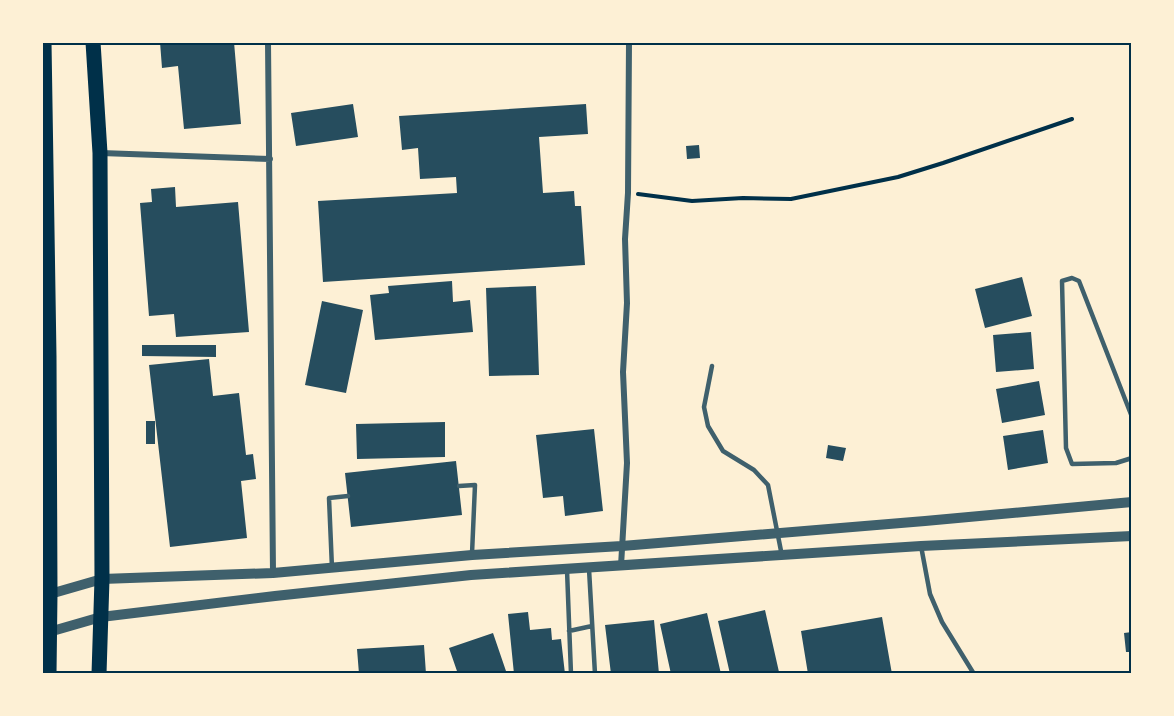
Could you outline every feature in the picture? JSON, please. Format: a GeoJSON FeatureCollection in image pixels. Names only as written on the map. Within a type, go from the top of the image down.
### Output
{"type":"FeatureCollection","features":[{"type":"Feature","properties":{"kind":"main road"},"geometry":{"type":"LineString","coordinates":[[44,42],[49,356],[45,632],[49,674]]}},
{"type":"Feature","properties":{"kind":"main road"},"geometry":{"type":"LineString","coordinates":[[93,42],[100,153],[102,579],[99,674]]}},
{"type":"Feature","properties":{"kind":"street"},"geometry":{"type":"LineString","coordinates":[[268,42],[273,573]]}},
{"type":"Feature","properties":{"kind":"street"},"geometry":{"type":"LineString","coordinates":[[621,566],[627,463],[623,372],[627,303],[625,239],[628,193],[629,42]]}},
{"type":"Feature","properties":{"kind":"street"},"geometry":{"type":"LineString","coordinates":[[100,153],[270,159]]}},
{"type":"Feature","properties":{"kind":"street"},"geometry":{"type":"LineString","coordinates":[[46,597],[102,579],[273,573],[472,555],[622,546],[1132,502]]}},
{"type":"Feature","properties":{"kind":"street"},"geometry":{"type":"LineString","coordinates":[[45,632],[101,617],[471,575],[921,546],[1132,536]]}},
{"type":"Feature","properties":{"kind":"lane"},"geometry":{"type":"LineString","coordinates":[[1132,417],[1079,281],[1072,278],[1062,280],[1066,448],[1072,464],[1116,463],[1132,459]]}},
{"type":"Feature","properties":{"kind":"lane"},"geometry":{"type":"LineString","coordinates":[[712,366],[704,407],[708,426],[723,451],[754,470],[768,485],[782,556]]}},
{"type":"Feature","properties":{"kind":"lane"},"geometry":{"type":"LineString","coordinates":[[459,486],[475,485],[472,555]]}},
{"type":"Feature","properties":{"kind":"lane"},"geometry":{"type":"LineString","coordinates":[[332,568],[329,498],[348,496]]}},
{"type":"Feature","properties":{"kind":"lane"},"geometry":{"type":"LineString","coordinates":[[921,546],[930,594],[942,622],[974,674]]}},
{"type":"Feature","properties":{"kind":"lane"},"geometry":{"type":"LineString","coordinates":[[589,568],[595,674]]}},
{"type":"Feature","properties":{"kind":"lane"},"geometry":{"type":"LineString","coordinates":[[567,570],[571,674]]}},
{"type":"Feature","properties":{"kind":"lane"},"geometry":{"type":"LineString","coordinates":[[569,631],[592,626]]}},
{"type":"Feature","properties":{"kind":"path"},"geometry":{"type":"LineString","coordinates":[[628,193],[692,201],[742,198],[791,199],[898,177],[1072,119]]}},
{"type":"Feature","properties":{"kind":"building"},"geometry":{"type":"Polygon","coordinates":[[[160,42],[234,42],[241,124],[184,129],[178,66],[162,68],[160,42]]]}},
{"type":"Feature","properties":{"kind":"building"},"geometry":{"type":"Polygon","coordinates":[[[353,104],[358,137],[296,146],[291,113],[353,104]]]}},
{"type":"Feature","properties":{"kind":"building"},"geometry":{"type":"Polygon","coordinates":[[[586,104],[588,134],[539,137],[543,193],[574,191],[575,206],[581,206],[585,265],[323,282],[318,201],[457,193],[456,177],[420,179],[418,148],[402,150],[399,116],[586,104]]]}},
{"type":"Feature","properties":{"kind":"building"},"geometry":{"type":"Polygon","coordinates":[[[699,145],[700,158],[687,159],[686,146],[699,145]]]}},
{"type":"Feature","properties":{"kind":"building"},"geometry":{"type":"Polygon","coordinates":[[[175,187],[176,207],[238,202],[249,332],[176,337],[174,314],[149,316],[140,203],[152,202],[151,189],[175,187]]]}},
{"type":"Feature","properties":{"kind":"building"},"geometry":{"type":"Polygon","coordinates":[[[1022,277],[1032,316],[985,328],[975,289],[1022,277]]]}},
{"type":"Feature","properties":{"kind":"building"},"geometry":{"type":"Polygon","coordinates":[[[452,281],[453,302],[470,300],[473,332],[375,340],[370,295],[389,293],[388,286],[452,281]]]}},
{"type":"Feature","properties":{"kind":"building"},"geometry":{"type":"Polygon","coordinates":[[[536,286],[539,375],[489,376],[486,288],[536,286]]]}},
{"type":"Feature","properties":{"kind":"building"},"geometry":{"type":"Polygon","coordinates":[[[322,301],[363,310],[346,393],[305,385],[322,301]]]}},
{"type":"Feature","properties":{"kind":"building"},"geometry":{"type":"Polygon","coordinates":[[[1031,332],[1034,369],[996,372],[993,335],[1031,332]]]}},
{"type":"Feature","properties":{"kind":"building"},"geometry":{"type":"Polygon","coordinates":[[[142,345],[216,345],[216,357],[142,356],[142,345]]]}},
{"type":"Feature","properties":{"kind":"building"},"geometry":{"type":"Polygon","coordinates":[[[209,359],[213,396],[239,393],[246,455],[253,454],[256,479],[241,481],[247,538],[170,547],[149,365],[209,359]]]}},
{"type":"Feature","properties":{"kind":"building"},"geometry":{"type":"Polygon","coordinates":[[[1039,381],[1045,415],[1002,423],[996,389],[1039,381]]]}},
{"type":"Feature","properties":{"kind":"building"},"geometry":{"type":"Polygon","coordinates":[[[146,421],[155,421],[155,444],[146,444],[146,421]]]}},
{"type":"Feature","properties":{"kind":"building"},"geometry":{"type":"Polygon","coordinates":[[[445,422],[445,457],[357,459],[356,424],[445,422]]]}},
{"type":"Feature","properties":{"kind":"building"},"geometry":{"type":"Polygon","coordinates":[[[594,429],[603,511],[565,516],[563,496],[543,498],[536,435],[594,429]]]}},
{"type":"Feature","properties":{"kind":"building"},"geometry":{"type":"Polygon","coordinates":[[[1043,430],[1048,463],[1008,470],[1003,436],[1043,430]]]}},
{"type":"Feature","properties":{"kind":"building"},"geometry":{"type":"Polygon","coordinates":[[[828,445],[846,448],[843,461],[826,458],[828,445]]]}},
{"type":"Feature","properties":{"kind":"building"},"geometry":{"type":"Polygon","coordinates":[[[456,461],[462,515],[351,527],[345,473],[456,461]]]}},
{"type":"Feature","properties":{"kind":"building"},"geometry":{"type":"Polygon","coordinates":[[[765,610],[779,672],[730,674],[718,621],[765,610]]]}},
{"type":"Feature","properties":{"kind":"building"},"geometry":{"type":"Polygon","coordinates":[[[528,612],[530,630],[551,628],[552,640],[561,639],[565,674],[514,674],[508,614],[528,612]]]}},
{"type":"Feature","properties":{"kind":"building"},"geometry":{"type":"Polygon","coordinates":[[[707,613],[721,674],[671,674],[660,624],[707,613]]]}},
{"type":"Feature","properties":{"kind":"building"},"geometry":{"type":"Polygon","coordinates":[[[882,617],[892,674],[808,674],[801,631],[882,617]]]}},
{"type":"Feature","properties":{"kind":"building"},"geometry":{"type":"Polygon","coordinates":[[[654,620],[659,674],[611,674],[605,625],[654,620]]]}},
{"type":"Feature","properties":{"kind":"building"},"geometry":{"type":"Polygon","coordinates":[[[1132,632],[1132,652],[1126,652],[1124,633],[1132,632]]]}},
{"type":"Feature","properties":{"kind":"building"},"geometry":{"type":"Polygon","coordinates":[[[493,633],[507,674],[458,674],[449,648],[493,633]]]}},
{"type":"Feature","properties":{"kind":"building"},"geometry":{"type":"Polygon","coordinates":[[[424,645],[426,674],[359,674],[357,649],[424,645]]]}}]}
